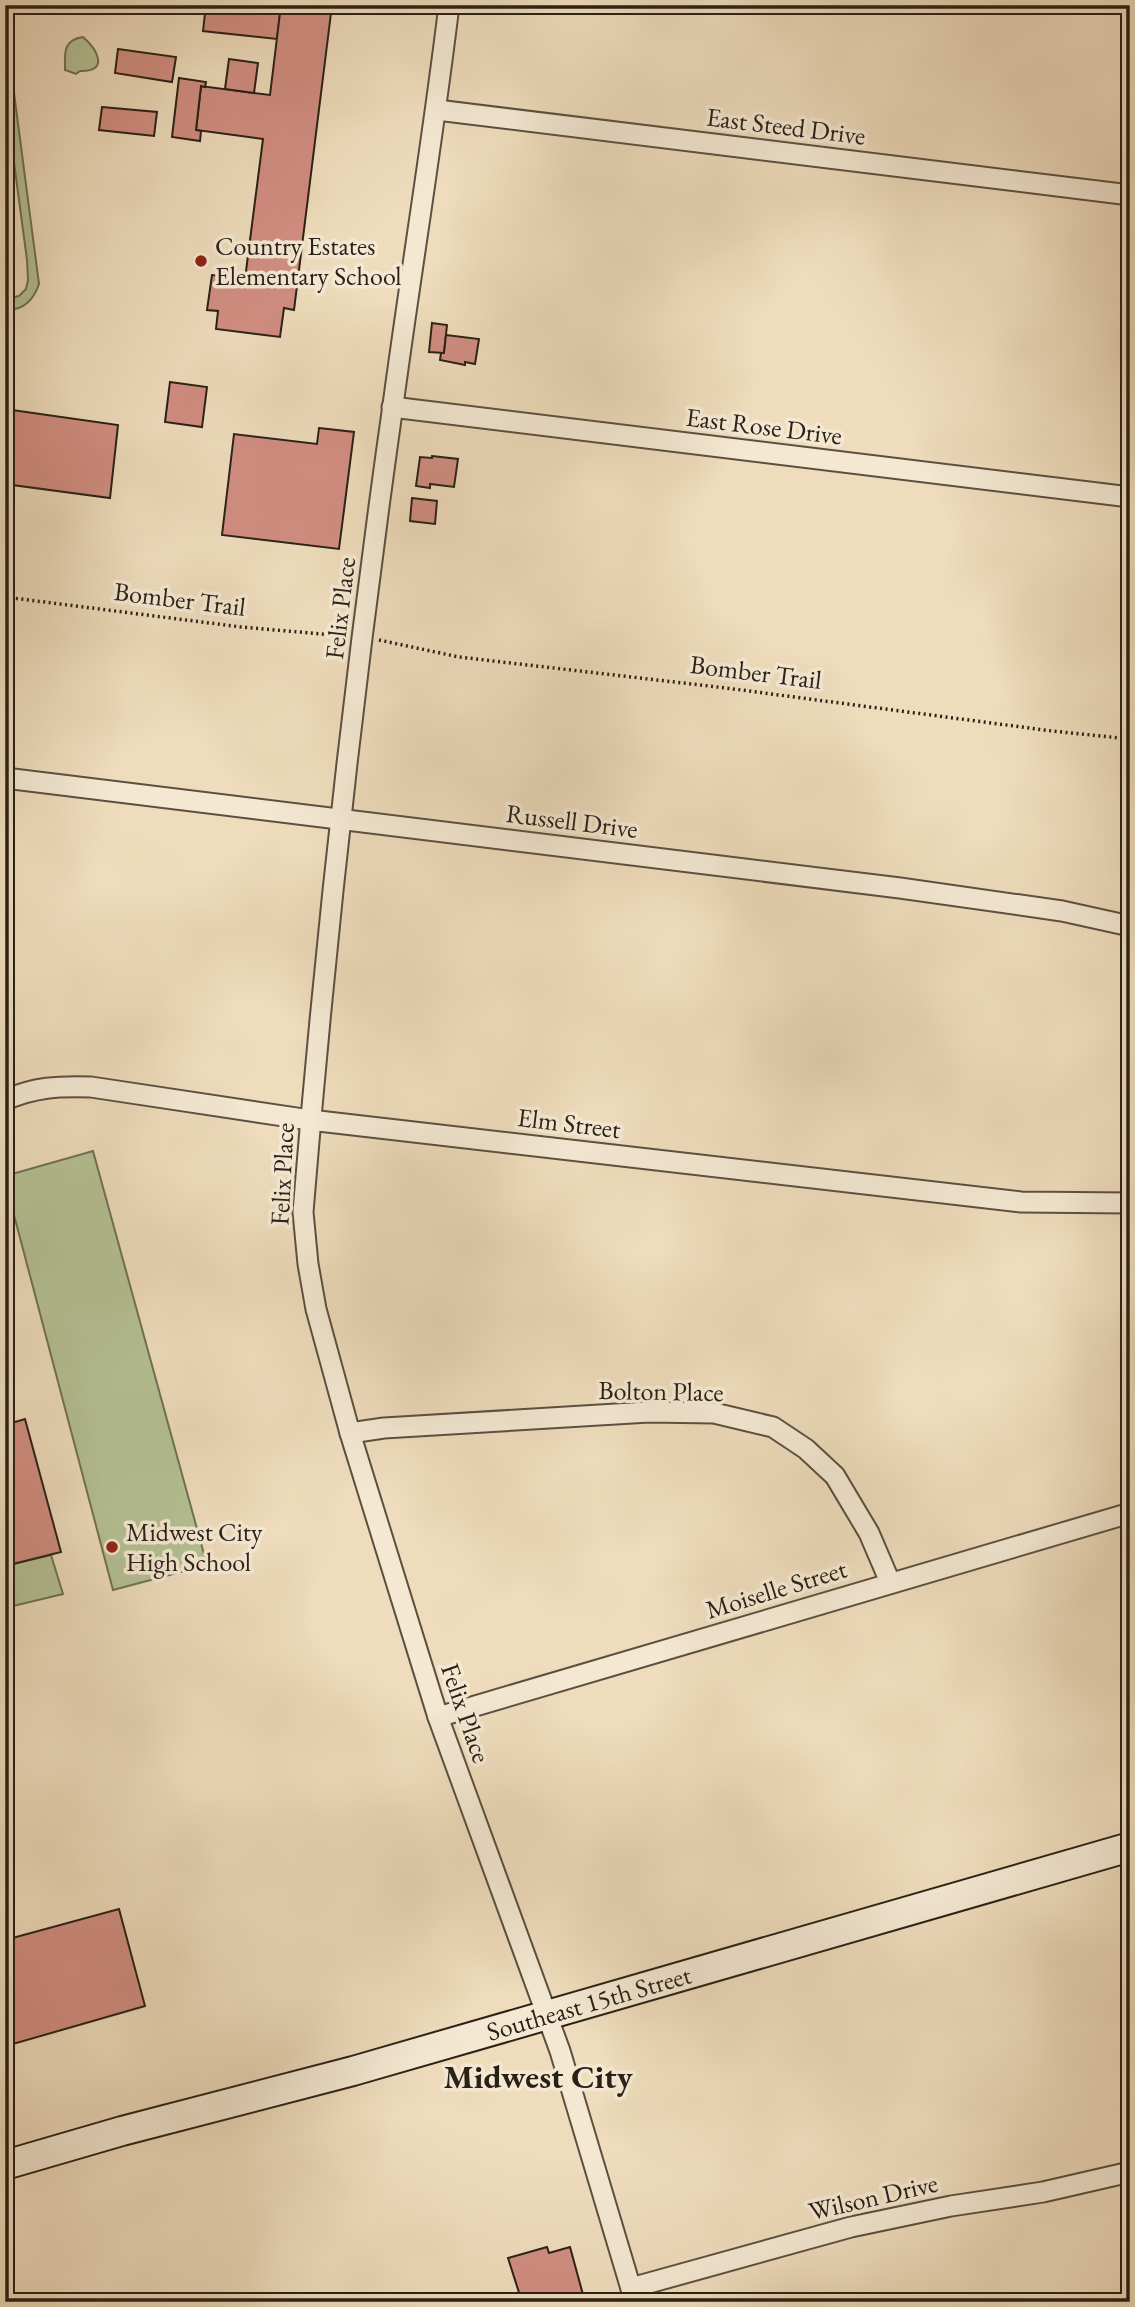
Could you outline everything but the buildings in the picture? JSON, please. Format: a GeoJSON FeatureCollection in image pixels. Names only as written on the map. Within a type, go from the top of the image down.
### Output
{"type":"FeatureCollection","features":[{"type":"Feature","properties":{"kind":"main road","name":"Southeast 15th Street"},"geometry":{"type":"LineString","coordinates":[[5,2165],[548,2016],[1130,1847]]}},
{"type":"Feature","properties":{"kind":"street","name":"Felix Place"},"geometry":{"type":"LineString","coordinates":[[449,5],[437,110],[392,407],[340,818],[303,1212],[316,1309],[350,1433],[438,1717],[548,2016],[633,2295]]}},
{"type":"Feature","properties":{"kind":"street","name":"East Steed Drive"},"geometry":{"type":"LineString","coordinates":[[437,110],[1130,195]]}},
{"type":"Feature","properties":{"kind":"street","name":"East Rose Drive"},"geometry":{"type":"LineString","coordinates":[[392,407],[1130,497]]}},
{"type":"Feature","properties":{"kind":"street","name":"Russell Drive"},"geometry":{"type":"LineString","coordinates":[[5,778],[900,888],[1062,911],[1130,926]]}},
{"type":"Feature","properties":{"kind":"street","name":"Elm Street"},"geometry":{"type":"LineString","coordinates":[[5,1100],[28,1090],[58,1086],[91,1087],[310,1120],[1021,1202],[1130,1203]]}},
{"type":"Feature","properties":{"kind":"street","name":"Bolton Place"},"geometry":{"type":"LineString","coordinates":[[350,1433],[384,1428],[649,1412],[714,1413],[773,1427],[806,1449],[835,1476],[869,1533],[890,1582]]}},
{"type":"Feature","properties":{"kind":"street","name":"Moiselle Street"},"geometry":{"type":"LineString","coordinates":[[438,1717],[1130,1513]]}},
{"type":"Feature","properties":{"kind":"street","name":"Wilson Drive"},"geometry":{"type":"LineString","coordinates":[[633,2295],[851,2227],[951,2206],[1043,2192],[1130,2172]]}},
{"type":"Feature","properties":{"kind":"path","name":"Bomber Trail"},"geometry":{"type":"LineString","coordinates":[[5,597],[241,627],[351,637]]}},
{"type":"Feature","properties":{"kind":"path","name":"Bomber Trail"},"geometry":{"type":"LineString","coordinates":[[377,639],[459,657],[1130,739]]}},
{"type":"Feature","properties":{"kind":"green space"},"geometry":{"type":"Polygon","coordinates":[[[5,24],[39,284],[27,303],[11,309],[5,309],[5,299],[19,296],[26,289],[28,280],[5,95],[5,24]]]}},
{"type":"Feature","properties":{"kind":"green space"},"geometry":{"type":"Polygon","coordinates":[[[83,37],[96,53],[98,64],[95,68],[76,74],[65,70],[65,53],[71,41],[83,37]]]}},
{"type":"Feature","properties":{"kind":"green space"},"geometry":{"type":"Polygon","coordinates":[[[93,1151],[207,1565],[113,1590],[5,1181],[5,1176],[93,1151]]]}},
{"type":"Feature","properties":{"kind":"green space"},"geometry":{"type":"Polygon","coordinates":[[[51,1555],[63,1594],[5,1608],[5,1566],[51,1555]]]}},
{"type":"Feature","properties":{"kind":"place","name":"Country Estates Elementary School"},"geometry":{"type":"Point","coordinates":[201,261]}},
{"type":"Feature","properties":{"kind":"place","name":"Midwest City High School"},"geometry":{"type":"Point","coordinates":[112,1547]}},
{"type":"Feature","properties":{"kind":"district","name":"Midwest City"},"geometry":{"type":"Point","coordinates":[538,2076]}}]}
